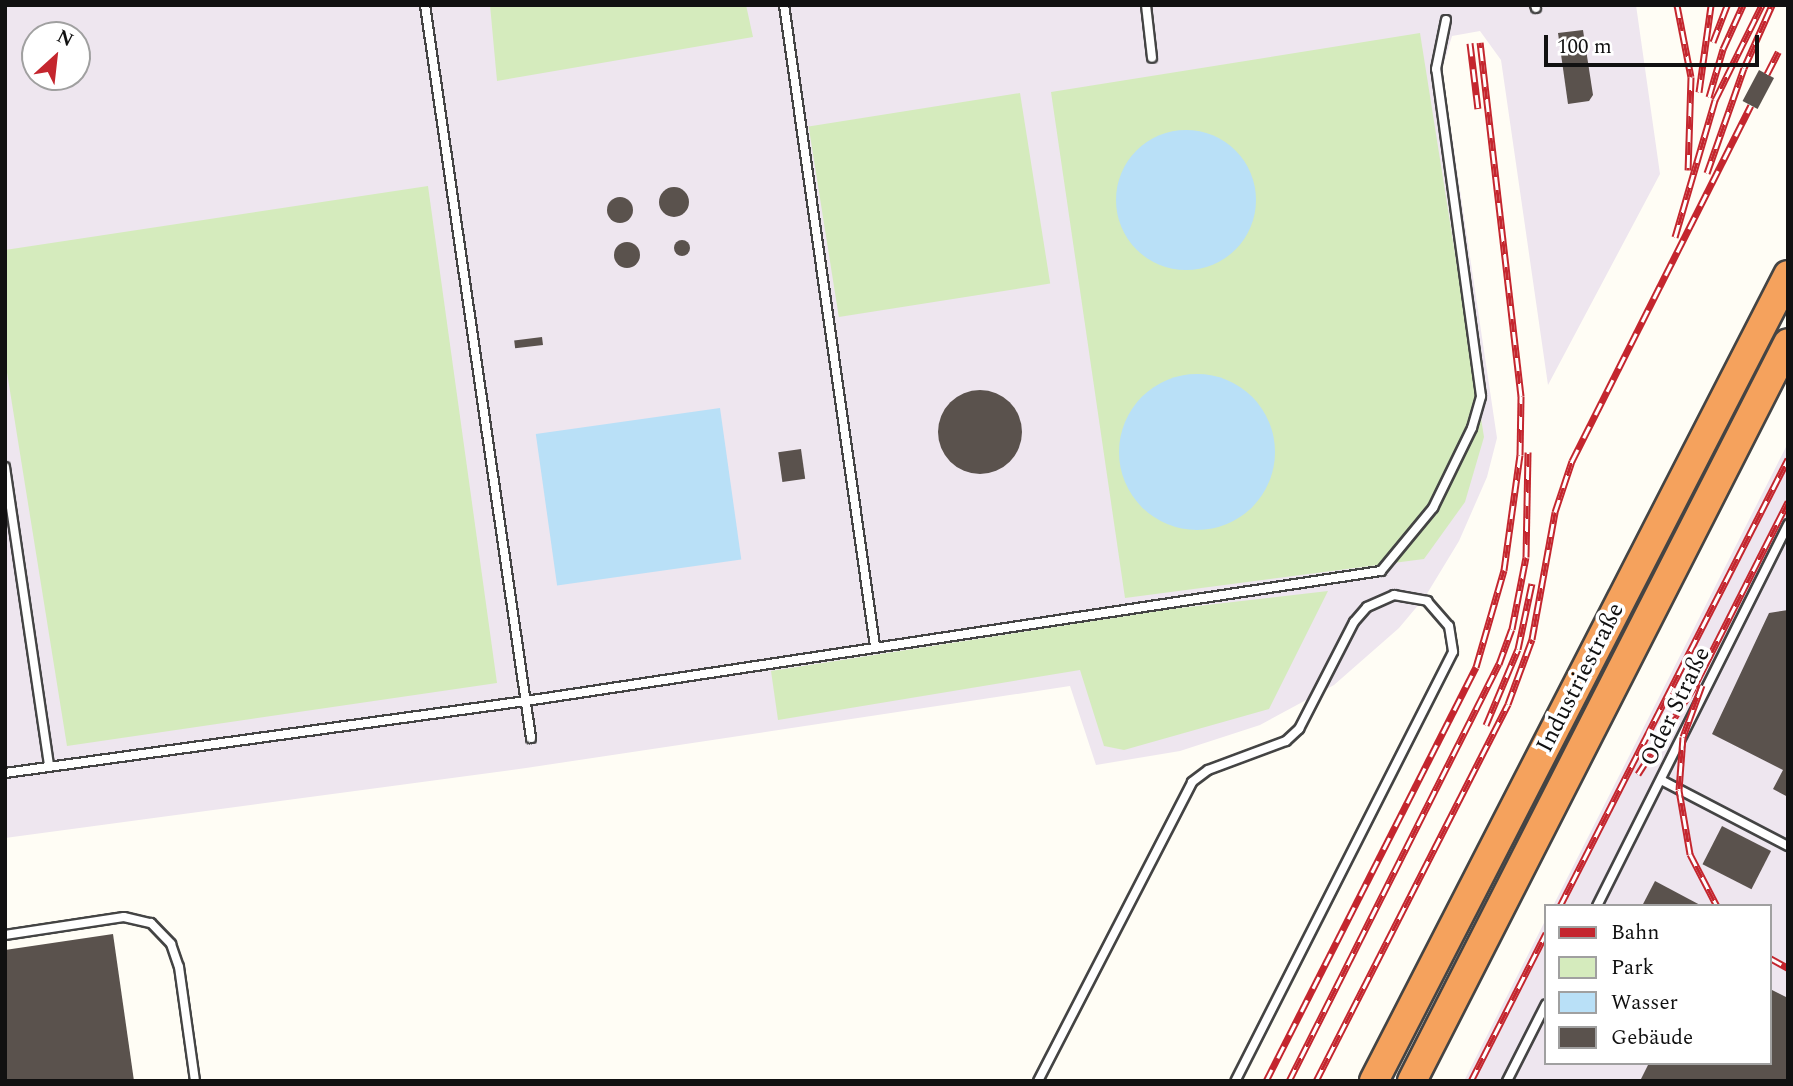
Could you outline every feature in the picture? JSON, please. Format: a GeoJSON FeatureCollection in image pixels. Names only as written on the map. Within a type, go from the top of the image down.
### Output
{"type":"FeatureCollection","features":[{"type":"Feature","properties":{"kind":"highway","name":"Industriestraße"},"geometry":{"type":"LineString","coordinates":[[1374,1081],[1788,275]]}},
{"type":"Feature","properties":{"kind":"highway","name":"Industriestraße"},"geometry":{"type":"LineString","coordinates":[[1412,1081],[1788,343]]}},
{"type":"Feature","properties":{"kind":"lane"},"geometry":{"type":"LineString","coordinates":[[425,5],[531,738]]}},
{"type":"Feature","properties":{"kind":"lane"},"geometry":{"type":"LineString","coordinates":[[784,5],[875,646]]}},
{"type":"Feature","properties":{"kind":"lane"},"geometry":{"type":"LineString","coordinates":[[1146,5],[1152,58]]}},
{"type":"Feature","properties":{"kind":"lane"},"geometry":{"type":"LineString","coordinates":[[5,773],[526,701],[1381,570],[1433,508],[1453,471],[1481,396],[1436,69],[1446,20]]}},
{"type":"Feature","properties":{"kind":"lane"},"geometry":{"type":"LineString","coordinates":[[5,467],[49,766]]}},
{"type":"Feature","properties":{"kind":"lane","name":"Oder Straße"},"geometry":{"type":"LineString","coordinates":[[1598,904],[1788,524]]}},
{"type":"Feature","properties":{"kind":"lane"},"geometry":{"type":"LineString","coordinates":[[1038,1081],[1192,782],[1208,771],[1286,741],[1299,729],[1354,622],[1367,607],[1394,594],[1427,601],[1449,626],[1453,652],[1235,1081]]}},
{"type":"Feature","properties":{"kind":"lane"},"geometry":{"type":"LineString","coordinates":[[1661,780],[1788,846]]}},
{"type":"Feature","properties":{"kind":"lane"},"geometry":{"type":"LineString","coordinates":[[5,935],[124,917],[151,923],[172,944],[179,967],[195,1081]]}},
{"type":"Feature","properties":{"kind":"lane"},"geometry":{"type":"LineString","coordinates":[[1507,1081],[1545,1006]]}},
{"type":"Feature","properties":{"kind":"shaded area"},"geometry":{"type":"Polygon","coordinates":[[[5,5],[1636,5],[1660,174],[1548,385],[1501,60],[1480,31],[1452,36],[1442,69],[1497,438],[1487,477],[1459,541],[1425,597],[1399,628],[1334,685],[1260,725],[1180,751],[1096,765],[1070,686],[526,768],[5,838],[5,5]]]}},
{"type":"Feature","properties":{"kind":"shaded area"},"geometry":{"type":"Polygon","coordinates":[[[1788,443],[1788,1081],[1464,1081],[1545,921],[1545,1065],[1772,1065],[1772,904],[1554,904],[1788,443]]]}},
{"type":"Feature","properties":{"kind":"green space"},"geometry":{"type":"Polygon","coordinates":[[[490,5],[746,5],[753,37],[497,81],[490,5]]]}},
{"type":"Feature","properties":{"kind":"green space"},"geometry":{"type":"Polygon","coordinates":[[[1420,33],[1484,437],[1465,502],[1424,559],[1125,598],[1051,92],[1420,33]]]}},
{"type":"Feature","properties":{"kind":"green space"},"geometry":{"type":"Polygon","coordinates":[[[1020,93],[1050,284],[839,317],[809,126],[1020,93]]]}},
{"type":"Feature","properties":{"kind":"green space"},"geometry":{"type":"Polygon","coordinates":[[[428,186],[497,683],[67,746],[5,360],[5,250],[428,186]]]}},
{"type":"Feature","properties":{"kind":"green space"},"geometry":{"type":"Polygon","coordinates":[[[1328,591],[1269,709],[1124,750],[1104,746],[1080,670],[778,720],[771,671],[1172,609],[1328,591]]]}},
{"type":"Feature","properties":{"kind":"water"},"geometry":{"type":"Polygon","coordinates":[[[1186,130],[1213,135],[1236,150],[1251,173],[1256,200],[1251,227],[1236,250],[1213,265],[1186,270],[1159,265],[1136,250],[1121,227],[1116,200],[1121,173],[1136,150],[1159,135],[1186,130]]]}},
{"type":"Feature","properties":{"kind":"water"},"geometry":{"type":"Polygon","coordinates":[[[1197,374],[1227,380],[1252,397],[1269,422],[1275,452],[1269,482],[1252,507],[1227,524],[1197,530],[1167,524],[1142,507],[1125,482],[1119,452],[1125,422],[1142,397],[1167,380],[1197,374]]]}},
{"type":"Feature","properties":{"kind":"water"},"geometry":{"type":"Polygon","coordinates":[[[720,408],[741,560],[557,585],[536,434],[720,408]]]}},
{"type":"Feature","properties":{"kind":"building"},"geometry":{"type":"Polygon","coordinates":[[[1583,30],[1593,95],[1589,101],[1568,104],[1558,33],[1583,30]]]}},
{"type":"Feature","properties":{"kind":"building"},"geometry":{"type":"Polygon","coordinates":[[[1759,70],[1774,78],[1758,109],[1743,101],[1759,70]]]}},
{"type":"Feature","properties":{"kind":"building"},"geometry":{"type":"Polygon","coordinates":[[[674,187],[685,191],[689,202],[685,213],[674,217],[663,213],[659,202],[663,191],[674,187]]]}},
{"type":"Feature","properties":{"kind":"building"},"geometry":{"type":"Polygon","coordinates":[[[620,197],[629,201],[633,210],[629,219],[620,223],[611,219],[607,210],[611,201],[620,197]]]}},
{"type":"Feature","properties":{"kind":"building"},"geometry":{"type":"Polygon","coordinates":[[[682,240],[690,248],[682,256],[674,248],[682,240]]]}},
{"type":"Feature","properties":{"kind":"building"},"geometry":{"type":"Polygon","coordinates":[[[627,242],[636,246],[640,255],[636,264],[627,268],[618,264],[614,255],[618,246],[627,242]]]}},
{"type":"Feature","properties":{"kind":"building"},"geometry":{"type":"Polygon","coordinates":[[[542,337],[543,345],[515,348],[514,340],[542,337]]]}},
{"type":"Feature","properties":{"kind":"building"},"geometry":{"type":"Polygon","coordinates":[[[980,390],[996,393],[1015,409],[1022,432],[1019,448],[1003,467],[980,474],[964,471],[945,455],[938,432],[941,416],[957,397],[980,390]]]}},
{"type":"Feature","properties":{"kind":"building"},"geometry":{"type":"Polygon","coordinates":[[[801,449],[805,479],[782,482],[778,452],[801,449]]]}},
{"type":"Feature","properties":{"kind":"building"},"geometry":{"type":"Polygon","coordinates":[[[1788,610],[1788,797],[1773,789],[1783,770],[1712,734],[1769,613],[1788,610]]]}},
{"type":"Feature","properties":{"kind":"building"},"geometry":{"type":"Polygon","coordinates":[[[1722,826],[1771,851],[1751,889],[1702,864],[1722,826]]]}},
{"type":"Feature","properties":{"kind":"building"},"geometry":{"type":"Polygon","coordinates":[[[1655,881],[1698,904],[1643,904],[1655,881]]]}},
{"type":"Feature","properties":{"kind":"building"},"geometry":{"type":"Polygon","coordinates":[[[113,934],[134,1081],[5,1081],[5,950],[113,934]]]}},
{"type":"Feature","properties":{"kind":"building"},"geometry":{"type":"Polygon","coordinates":[[[1772,990],[1788,998],[1788,1081],[1640,1081],[1648,1065],[1772,1065],[1772,990]]]}},
{"type":"Feature","properties":{"kind":"railway"},"geometry":{"type":"LineString","coordinates":[[1677,5],[1691,77],[1688,170]]}},
{"type":"Feature","properties":{"kind":"railway"},"geometry":{"type":"LineString","coordinates":[[1699,92],[1711,5]]}},
{"type":"Feature","properties":{"kind":"railway"},"geometry":{"type":"LineString","coordinates":[[1713,42],[1727,5]]}},
{"type":"Feature","properties":{"kind":"railway"},"geometry":{"type":"LineString","coordinates":[[1709,97],[1723,49],[1743,5]]}},
{"type":"Feature","properties":{"kind":"railway"},"geometry":{"type":"LineString","coordinates":[[1675,237],[1715,100],[1762,5]]}},
{"type":"Feature","properties":{"kind":"railway"},"geometry":{"type":"LineString","coordinates":[[1707,173],[1744,68],[1772,5]]}},
{"type":"Feature","properties":{"kind":"railway"},"geometry":{"type":"LineString","coordinates":[[1266,1081],[1476,667],[1504,570],[1520,455],[1521,396],[1480,42]]}},
{"type":"Feature","properties":{"kind":"railway"},"geometry":{"type":"LineString","coordinates":[[1470,43],[1478,109]]}},
{"type":"Feature","properties":{"kind":"railway"},"geometry":{"type":"LineString","coordinates":[[1767,74],[1778,52]]}},
{"type":"Feature","properties":{"kind":"railway"},"geometry":{"type":"LineString","coordinates":[[1316,1081],[1508,704],[1532,639],[1555,512],[1572,461],[1751,105]]}},
{"type":"Feature","properties":{"kind":"railway"},"geometry":{"type":"LineString","coordinates":[[1289,1081],[1499,664],[1512,629],[1526,557],[1528,452]]}},
{"type":"Feature","properties":{"kind":"railway"},"geometry":{"type":"LineString","coordinates":[[1561,904],[1788,459]]}},
{"type":"Feature","properties":{"kind":"railway"},"geometry":{"type":"LineString","coordinates":[[1638,774],[1694,687],[1788,502]]}},
{"type":"Feature","properties":{"kind":"railway"},"geometry":{"type":"LineString","coordinates":[[1486,725],[1518,649],[1532,583]]}},
{"type":"Feature","properties":{"kind":"railway"},"geometry":{"type":"LineString","coordinates":[[1702,685],[1683,737],[1679,790],[1690,854],[1716,904]]}},
{"type":"Feature","properties":{"kind":"railway"},"geometry":{"type":"LineString","coordinates":[[1471,1081],[1545,935]]}},
{"type":"Feature","properties":{"kind":"railway"},"geometry":{"type":"LineString","coordinates":[[1772,959],[1788,968]]}}]}
